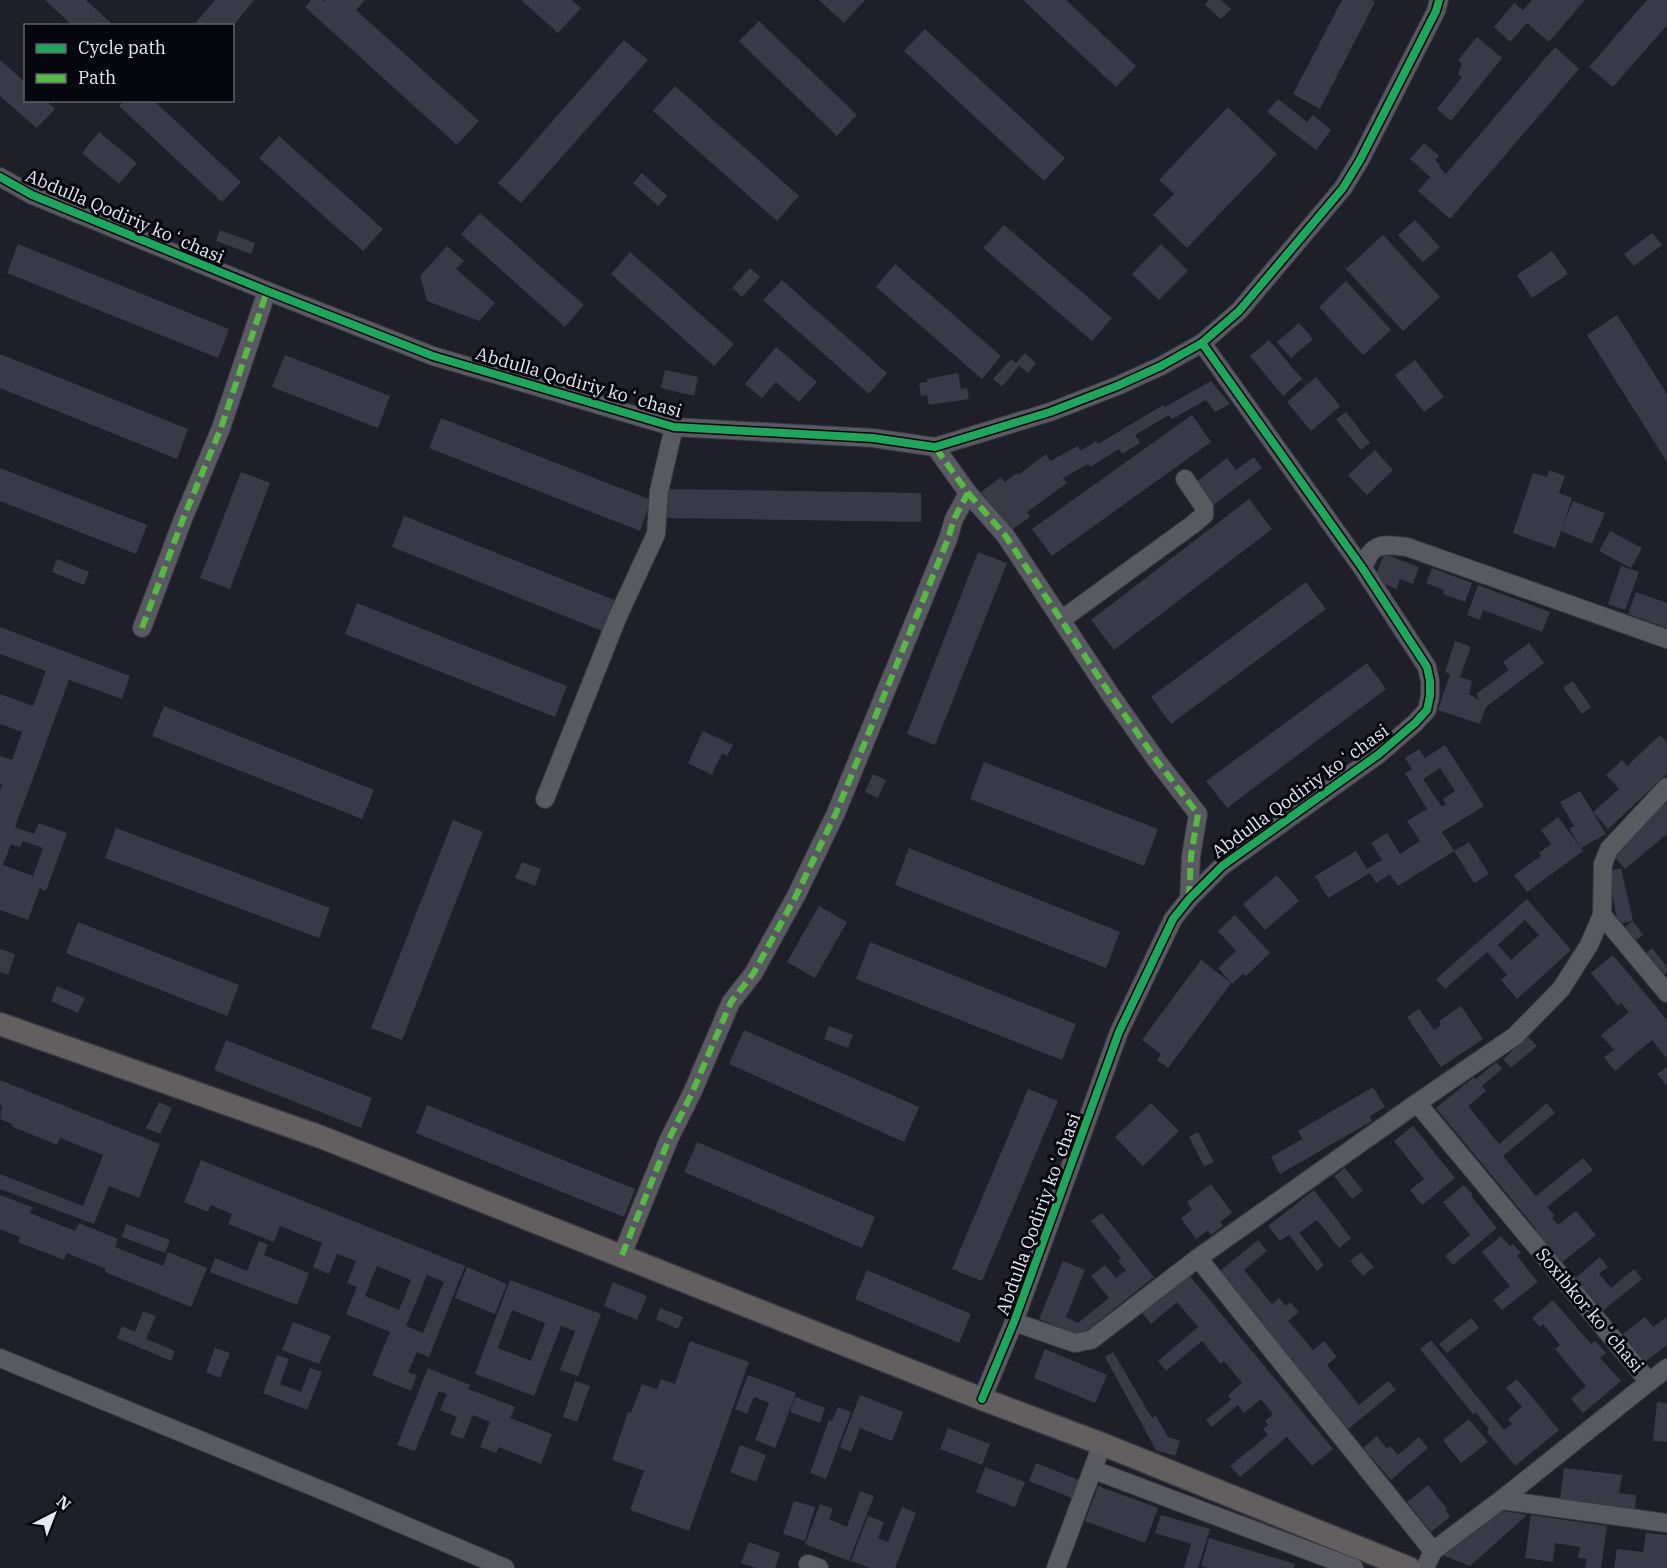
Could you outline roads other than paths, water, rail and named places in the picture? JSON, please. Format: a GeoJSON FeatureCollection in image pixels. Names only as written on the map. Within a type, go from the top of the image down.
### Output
{"type":"FeatureCollection","features":[{"type":"Feature","properties":{"kind":"main road"},"geometry":{"type":"LineString","coordinates":[[0,1024],[321,1137],[982,1399],[1102,1444],[1409,1568]]}},
{"type":"Feature","properties":{"kind":"street","name":"Abdulla Qodiriy koʻchasi"},"geometry":{"type":"LineString","coordinates":[[0,177],[32,195],[433,356],[674,427],[873,438],[935,447],[1050,412],[1117,387],[1202,343],[1239,311],[1343,188],[1366,150],[1436,11],[1439,0]]}},
{"type":"Feature","properties":{"kind":"street"},"geometry":{"type":"LineString","coordinates":[[142,628],[183,519],[221,428],[267,291]]}},
{"type":"Feature","properties":{"kind":"street","name":"Abdulla Qodiriy koʻchasi"},"geometry":{"type":"LineString","coordinates":[[982,1399],[1014,1322],[1119,1032],[1173,919],[1189,899],[1222,866],[1379,754],[1415,723],[1426,710],[1430,696],[1427,667],[1383,614],[1363,569],[1202,343]]}},
{"type":"Feature","properties":{"kind":"street"},"geometry":{"type":"LineString","coordinates":[[545,799],[618,616],[656,534],[659,491],[674,427]]}},
{"type":"Feature","properties":{"kind":"street"},"geometry":{"type":"LineString","coordinates":[[935,447],[968,493],[1005,535],[1156,761],[1198,814],[1191,856],[1189,899]]}},
{"type":"Feature","properties":{"kind":"street"},"geometry":{"type":"LineString","coordinates":[[1060,620],[1204,515],[1204,507],[1185,479]]}},
{"type":"Feature","properties":{"kind":"street"},"geometry":{"type":"LineString","coordinates":[[622,1255],[669,1139],[692,1093],[731,1002],[753,974],[796,896],[836,813],[948,539],[954,519],[968,493]]}},
{"type":"Feature","properties":{"kind":"street"},"geometry":{"type":"LineString","coordinates":[[1363,569],[1367,555],[1375,548],[1382,545],[1407,547],[1667,639]]}},
{"type":"Feature","properties":{"kind":"street"},"geometry":{"type":"LineString","coordinates":[[1014,1322],[1076,1343],[1090,1340],[1198,1258],[1417,1102],[1515,1036],[1561,989],[1589,945],[1602,915],[1603,864],[1609,849],[1667,787]]}},
{"type":"Feature","properties":{"kind":"street"},"geometry":{"type":"LineString","coordinates":[[1602,915],[1667,993]]}},
{"type":"Feature","properties":{"kind":"street","name":"Soxibkor koʻchasi"},"geometry":{"type":"LineString","coordinates":[[1417,1102],[1649,1382],[1429,1560]]}},
{"type":"Feature","properties":{"kind":"street"},"geometry":{"type":"LineString","coordinates":[[1198,1258],[1429,1560]]}},
{"type":"Feature","properties":{"kind":"street"},"geometry":{"type":"LineString","coordinates":[[0,1358],[505,1568]]}},
{"type":"Feature","properties":{"kind":"street"},"geometry":{"type":"LineString","coordinates":[[1649,1382],[1667,1368]]}},
{"type":"Feature","properties":{"kind":"street"},"geometry":{"type":"LineString","coordinates":[[1056,1568],[1102,1444]]}},
{"type":"Feature","properties":{"kind":"street"},"geometry":{"type":"LineString","coordinates":[[1094,1470],[1354,1568]]}},
{"type":"Feature","properties":{"kind":"street"},"geometry":{"type":"LineString","coordinates":[[1501,1500],[1667,1523]]}}]}
